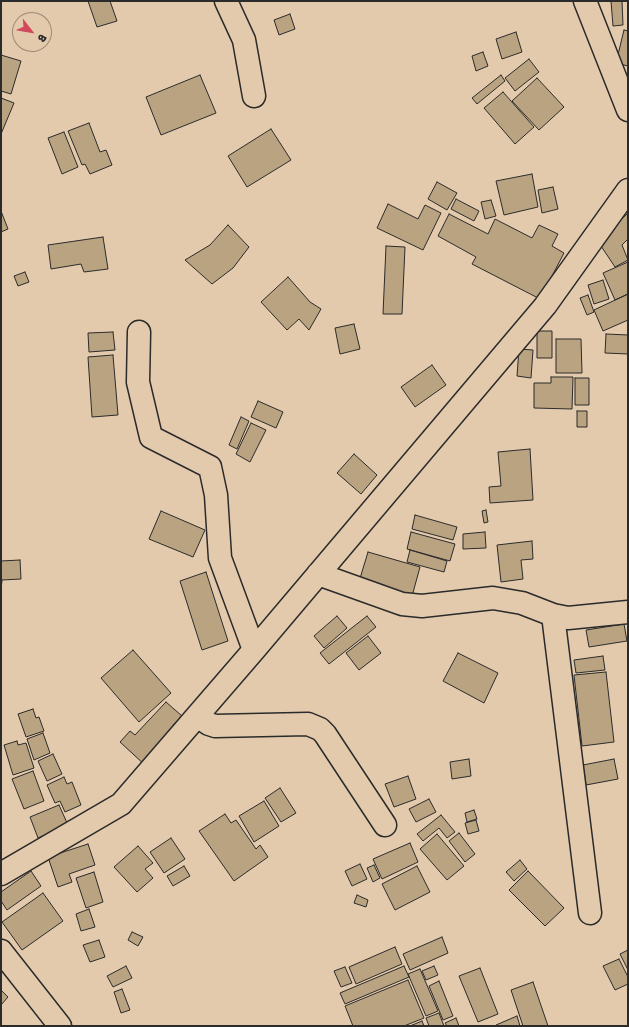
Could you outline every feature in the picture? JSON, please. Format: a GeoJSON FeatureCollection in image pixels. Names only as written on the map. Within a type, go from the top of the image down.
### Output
{"type":"FeatureCollection","features":[{"type":"Feature","properties":{"kind":"street"},"geometry":{"type":"LineString","coordinates":[[226,1],[244,40],[254,96]]}},
{"type":"Feature","properties":{"kind":"street"},"geometry":{"type":"LineString","coordinates":[[585,1],[628,110]]}},
{"type":"Feature","properties":{"kind":"street"},"geometry":{"type":"LineString","coordinates":[[1,874],[121,804],[254,650],[545,306],[628,190]]}},
{"type":"Feature","properties":{"kind":"street"},"geometry":{"type":"LineString","coordinates":[[139,332],[138,382],[151,437],[210,467],[216,495],[220,558],[254,650]]}},
{"type":"Feature","properties":{"kind":"street"},"geometry":{"type":"LineString","coordinates":[[318,574],[402,604],[422,606],[493,598],[522,603],[553,615],[568,618],[628,612]]}},
{"type":"Feature","properties":{"kind":"street"},"geometry":{"type":"LineString","coordinates":[[553,615],[590,913]]}},
{"type":"Feature","properties":{"kind":"street"},"geometry":{"type":"LineString","coordinates":[[197,716],[215,726],[308,724],[320,729],[385,825]]}},
{"type":"Feature","properties":{"kind":"street"},"geometry":{"type":"LineString","coordinates":[[1,951],[60,1026]]}},
{"type":"Feature","properties":{"kind":"building"},"geometry":{"type":"Polygon","coordinates":[[[88,1],[110,1],[117,21],[97,27],[88,1]]]}},
{"type":"Feature","properties":{"kind":"building"},"geometry":{"type":"Polygon","coordinates":[[[611,1],[622,1],[623,25],[613,26],[611,1]]]}},
{"type":"Feature","properties":{"kind":"building"},"geometry":{"type":"Polygon","coordinates":[[[290,14],[295,29],[279,35],[274,20],[290,14]]]}},
{"type":"Feature","properties":{"kind":"building"},"geometry":{"type":"Polygon","coordinates":[[[624,30],[628,31],[628,66],[616,63],[624,30]]]}},
{"type":"Feature","properties":{"kind":"building"},"geometry":{"type":"Polygon","coordinates":[[[516,32],[522,52],[502,59],[496,39],[516,32]]]}},
{"type":"Feature","properties":{"kind":"building"},"geometry":{"type":"Polygon","coordinates":[[[483,52],[488,66],[476,71],[472,56],[483,52]]]}},
{"type":"Feature","properties":{"kind":"building"},"geometry":{"type":"Polygon","coordinates":[[[1,55],[21,61],[11,94],[1,91],[1,55]]]}},
{"type":"Feature","properties":{"kind":"building"},"geometry":{"type":"Polygon","coordinates":[[[529,59],[539,72],[515,91],[505,78],[529,59]]]}},
{"type":"Feature","properties":{"kind":"building"},"geometry":{"type":"Polygon","coordinates":[[[200,75],[216,113],[161,135],[146,97],[200,75]]]}},
{"type":"Feature","properties":{"kind":"building"},"geometry":{"type":"Polygon","coordinates":[[[501,75],[505,81],[477,104],[472,98],[501,75]]]}},
{"type":"Feature","properties":{"kind":"building"},"geometry":{"type":"Polygon","coordinates":[[[537,78],[564,107],[539,130],[512,101],[537,78]]]}},
{"type":"Feature","properties":{"kind":"building"},"geometry":{"type":"Polygon","coordinates":[[[503,92],[534,127],[515,144],[484,108],[503,92]]]}},
{"type":"Feature","properties":{"kind":"building"},"geometry":{"type":"Polygon","coordinates":[[[1,98],[14,103],[1,134],[1,98]]]}},
{"type":"Feature","properties":{"kind":"building"},"geometry":{"type":"Polygon","coordinates":[[[89,123],[100,152],[106,150],[112,165],[90,174],[85,164],[82,165],[68,131],[89,123]]]}},
{"type":"Feature","properties":{"kind":"building"},"geometry":{"type":"Polygon","coordinates":[[[271,129],[291,160],[247,187],[228,156],[271,129]]]}},
{"type":"Feature","properties":{"kind":"building"},"geometry":{"type":"Polygon","coordinates":[[[64,132],[78,167],[62,174],[48,138],[64,132]]]}},
{"type":"Feature","properties":{"kind":"building"},"geometry":{"type":"Polygon","coordinates":[[[532,174],[538,207],[504,215],[496,181],[532,174]]]}},
{"type":"Feature","properties":{"kind":"building"},"geometry":{"type":"Polygon","coordinates":[[[437,182],[457,193],[447,210],[428,199],[437,182]]]}},
{"type":"Feature","properties":{"kind":"building"},"geometry":{"type":"Polygon","coordinates":[[[553,187],[558,209],[542,213],[538,190],[553,187]]]}},
{"type":"Feature","properties":{"kind":"building"},"geometry":{"type":"Polygon","coordinates":[[[456,199],[479,211],[474,221],[451,209],[456,199]]]}},
{"type":"Feature","properties":{"kind":"building"},"geometry":{"type":"Polygon","coordinates":[[[491,200],[496,216],[485,219],[481,202],[491,200]]]}},
{"type":"Feature","properties":{"kind":"building"},"geometry":{"type":"Polygon","coordinates":[[[388,204],[418,219],[425,205],[441,213],[423,250],[377,228],[388,204]]]}},
{"type":"Feature","properties":{"kind":"building"},"geometry":{"type":"Polygon","coordinates":[[[1,211],[8,229],[1,232],[1,211]]]}},
{"type":"Feature","properties":{"kind":"building"},"geometry":{"type":"Polygon","coordinates":[[[628,213],[628,239],[622,245],[628,260],[615,267],[601,246],[605,235],[628,213]]]}},
{"type":"Feature","properties":{"kind":"building"},"geometry":{"type":"Polygon","coordinates":[[[449,214],[488,234],[495,219],[532,238],[539,225],[558,234],[552,246],[564,253],[540,299],[472,264],[476,257],[438,236],[449,214]]]}},
{"type":"Feature","properties":{"kind":"building"},"geometry":{"type":"Polygon","coordinates":[[[228,225],[249,247],[233,268],[212,284],[185,260],[210,245],[228,225]]]}},
{"type":"Feature","properties":{"kind":"building"},"geometry":{"type":"Polygon","coordinates":[[[103,237],[108,269],[84,272],[81,264],[51,269],[48,245],[103,237]]]}},
{"type":"Feature","properties":{"kind":"building"},"geometry":{"type":"Polygon","coordinates":[[[386,246],[405,247],[402,314],[383,314],[386,246]]]}},
{"type":"Feature","properties":{"kind":"building"},"geometry":{"type":"Polygon","coordinates":[[[628,262],[628,294],[615,300],[603,273],[628,262]]]}},
{"type":"Feature","properties":{"kind":"building"},"geometry":{"type":"Polygon","coordinates":[[[25,272],[29,282],[18,286],[14,276],[25,272]]]}},
{"type":"Feature","properties":{"kind":"building"},"geometry":{"type":"Polygon","coordinates":[[[288,277],[310,302],[321,309],[309,330],[299,319],[287,330],[261,302],[288,277]]]}},
{"type":"Feature","properties":{"kind":"building"},"geometry":{"type":"Polygon","coordinates":[[[603,280],[609,299],[594,304],[588,285],[603,280]]]}},
{"type":"Feature","properties":{"kind":"building"},"geometry":{"type":"Polygon","coordinates":[[[628,294],[628,320],[603,331],[594,310],[628,294]]]}},
{"type":"Feature","properties":{"kind":"building"},"geometry":{"type":"Polygon","coordinates":[[[588,295],[594,312],[587,315],[580,298],[588,295]]]}},
{"type":"Feature","properties":{"kind":"building"},"geometry":{"type":"Polygon","coordinates":[[[354,324],[360,349],[340,354],[335,328],[354,324]]]}},
{"type":"Feature","properties":{"kind":"building"},"geometry":{"type":"Polygon","coordinates":[[[537,331],[552,331],[552,358],[537,358],[537,331]]]}},
{"type":"Feature","properties":{"kind":"building"},"geometry":{"type":"Polygon","coordinates":[[[113,332],[115,350],[89,352],[88,333],[113,332]]]}},
{"type":"Feature","properties":{"kind":"building"},"geometry":{"type":"Polygon","coordinates":[[[606,334],[628,335],[628,354],[605,353],[606,334]]]}},
{"type":"Feature","properties":{"kind":"building"},"geometry":{"type":"Polygon","coordinates":[[[556,339],[581,339],[582,373],[556,373],[556,339]]]}},
{"type":"Feature","properties":{"kind":"building"},"geometry":{"type":"Polygon","coordinates":[[[519,349],[533,350],[531,378],[517,376],[519,349]]]}},
{"type":"Feature","properties":{"kind":"building"},"geometry":{"type":"Polygon","coordinates":[[[113,355],[118,415],[92,417],[88,357],[113,355]]]}},
{"type":"Feature","properties":{"kind":"building"},"geometry":{"type":"Polygon","coordinates":[[[432,365],[446,385],[415,407],[401,387],[432,365]]]}},
{"type":"Feature","properties":{"kind":"building"},"geometry":{"type":"Polygon","coordinates":[[[551,377],[573,377],[572,409],[534,408],[534,383],[551,383],[551,377]]]}},
{"type":"Feature","properties":{"kind":"building"},"geometry":{"type":"Polygon","coordinates":[[[575,378],[589,378],[589,405],[575,405],[575,378]]]}},
{"type":"Feature","properties":{"kind":"building"},"geometry":{"type":"Polygon","coordinates":[[[258,401],[283,412],[276,428],[251,417],[258,401]]]}},
{"type":"Feature","properties":{"kind":"building"},"geometry":{"type":"Polygon","coordinates":[[[577,411],[587,411],[587,427],[577,427],[577,411]]]}},
{"type":"Feature","properties":{"kind":"building"},"geometry":{"type":"Polygon","coordinates":[[[241,417],[249,421],[237,449],[229,445],[241,417]]]}},
{"type":"Feature","properties":{"kind":"building"},"geometry":{"type":"Polygon","coordinates":[[[251,423],[266,430],[250,462],[236,454],[251,423]]]}},
{"type":"Feature","properties":{"kind":"building"},"geometry":{"type":"Polygon","coordinates":[[[530,449],[533,500],[490,503],[489,487],[501,486],[498,452],[530,449]]]}},
{"type":"Feature","properties":{"kind":"building"},"geometry":{"type":"Polygon","coordinates":[[[354,454],[377,475],[361,494],[337,473],[354,454]]]}},
{"type":"Feature","properties":{"kind":"building"},"geometry":{"type":"Polygon","coordinates":[[[486,510],[488,522],[484,523],[482,511],[486,510]]]}},
{"type":"Feature","properties":{"kind":"building"},"geometry":{"type":"Polygon","coordinates":[[[161,511],[205,530],[193,557],[149,539],[161,511]]]}},
{"type":"Feature","properties":{"kind":"building"},"geometry":{"type":"Polygon","coordinates":[[[415,515],[457,527],[453,540],[412,529],[415,515]]]}},
{"type":"Feature","properties":{"kind":"building"},"geometry":{"type":"Polygon","coordinates":[[[411,532],[455,544],[450,561],[407,549],[411,532]]]}},
{"type":"Feature","properties":{"kind":"building"},"geometry":{"type":"Polygon","coordinates":[[[485,532],[486,548],[463,549],[463,534],[485,532]]]}},
{"type":"Feature","properties":{"kind":"building"},"geometry":{"type":"Polygon","coordinates":[[[532,541],[533,559],[521,560],[523,579],[501,582],[497,545],[532,541]]]}},
{"type":"Feature","properties":{"kind":"building"},"geometry":{"type":"Polygon","coordinates":[[[410,550],[447,561],[444,572],[407,562],[410,550]]]}},
{"type":"Feature","properties":{"kind":"building"},"geometry":{"type":"Polygon","coordinates":[[[368,552],[420,567],[411,600],[358,585],[368,552]]]}},
{"type":"Feature","properties":{"kind":"building"},"geometry":{"type":"Polygon","coordinates":[[[20,560],[21,579],[2,580],[1,591],[1,561],[20,560]]]}},
{"type":"Feature","properties":{"kind":"building"},"geometry":{"type":"Polygon","coordinates":[[[206,572],[228,641],[202,650],[180,581],[206,572]]]}},
{"type":"Feature","properties":{"kind":"building"},"geometry":{"type":"Polygon","coordinates":[[[337,616],[347,628],[324,648],[314,636],[337,616]]]}},
{"type":"Feature","properties":{"kind":"building"},"geometry":{"type":"Polygon","coordinates":[[[367,616],[376,627],[329,664],[320,653],[367,616]]]}},
{"type":"Feature","properties":{"kind":"building"},"geometry":{"type":"Polygon","coordinates":[[[624,624],[627,641],[589,647],[586,630],[624,624]]]}},
{"type":"Feature","properties":{"kind":"building"},"geometry":{"type":"Polygon","coordinates":[[[368,636],[381,653],[359,670],[346,653],[368,636]]]}},
{"type":"Feature","properties":{"kind":"building"},"geometry":{"type":"Polygon","coordinates":[[[133,650],[171,693],[139,722],[101,678],[133,650]]]}},
{"type":"Feature","properties":{"kind":"building"},"geometry":{"type":"Polygon","coordinates":[[[458,653],[498,673],[484,703],[443,681],[458,653]]]}},
{"type":"Feature","properties":{"kind":"building"},"geometry":{"type":"Polygon","coordinates":[[[603,656],[605,670],[576,673],[574,660],[603,656]]]}},
{"type":"Feature","properties":{"kind":"building"},"geometry":{"type":"Polygon","coordinates":[[[606,672],[614,742],[582,746],[574,675],[606,672]]]}},
{"type":"Feature","properties":{"kind":"building"},"geometry":{"type":"Polygon","coordinates":[[[166,702],[182,716],[173,725],[179,730],[146,766],[120,742],[130,731],[135,735],[166,702]]]}},
{"type":"Feature","properties":{"kind":"building"},"geometry":{"type":"Polygon","coordinates":[[[33,709],[36,718],[39,717],[44,731],[26,737],[18,714],[33,709]]]}},
{"type":"Feature","properties":{"kind":"building"},"geometry":{"type":"Polygon","coordinates":[[[43,733],[50,753],[34,760],[27,739],[43,733]]]}},
{"type":"Feature","properties":{"kind":"building"},"geometry":{"type":"Polygon","coordinates":[[[17,741],[18,745],[26,743],[34,768],[13,775],[4,745],[17,741]]]}},
{"type":"Feature","properties":{"kind":"building"},"geometry":{"type":"Polygon","coordinates":[[[53,754],[62,774],[47,781],[38,761],[53,754]]]}},
{"type":"Feature","properties":{"kind":"building"},"geometry":{"type":"Polygon","coordinates":[[[469,759],[471,776],[452,779],[450,762],[469,759]]]}},
{"type":"Feature","properties":{"kind":"building"},"geometry":{"type":"Polygon","coordinates":[[[614,759],[618,779],[586,785],[583,765],[614,759]]]}},
{"type":"Feature","properties":{"kind":"building"},"geometry":{"type":"Polygon","coordinates":[[[33,771],[44,801],[24,809],[12,779],[33,771]]]}},
{"type":"Feature","properties":{"kind":"building"},"geometry":{"type":"Polygon","coordinates":[[[408,776],[416,799],[394,807],[385,784],[408,776]]]}},
{"type":"Feature","properties":{"kind":"building"},"geometry":{"type":"Polygon","coordinates":[[[64,777],[67,784],[72,782],[81,805],[65,812],[60,801],[55,803],[47,785],[64,777]]]}},
{"type":"Feature","properties":{"kind":"building"},"geometry":{"type":"Polygon","coordinates":[[[280,788],[296,813],[281,822],[265,798],[280,788]]]}},
{"type":"Feature","properties":{"kind":"building"},"geometry":{"type":"Polygon","coordinates":[[[429,799],[436,812],[416,822],[409,809],[429,799]]]}},
{"type":"Feature","properties":{"kind":"building"},"geometry":{"type":"Polygon","coordinates":[[[264,801],[279,826],[254,842],[239,816],[264,801]]]}},
{"type":"Feature","properties":{"kind":"building"},"geometry":{"type":"Polygon","coordinates":[[[59,805],[68,825],[38,838],[30,817],[59,805]]]}},
{"type":"Feature","properties":{"kind":"building"},"geometry":{"type":"Polygon","coordinates":[[[474,810],[477,819],[467,822],[465,813],[474,810]]]}},
{"type":"Feature","properties":{"kind":"building"},"geometry":{"type":"Polygon","coordinates":[[[225,814],[231,823],[236,820],[256,849],[260,845],[268,857],[234,881],[199,831],[225,814]]]}},
{"type":"Feature","properties":{"kind":"building"},"geometry":{"type":"Polygon","coordinates":[[[441,815],[455,832],[447,838],[439,828],[423,841],[417,834],[441,815]]]}},
{"type":"Feature","properties":{"kind":"building"},"geometry":{"type":"Polygon","coordinates":[[[476,820],[479,831],[468,834],[465,823],[476,820]]]}},
{"type":"Feature","properties":{"kind":"building"},"geometry":{"type":"Polygon","coordinates":[[[459,833],[475,854],[465,862],[449,841],[459,833]]]}},
{"type":"Feature","properties":{"kind":"building"},"geometry":{"type":"Polygon","coordinates":[[[437,834],[464,866],[447,880],[420,849],[437,834]]]}},
{"type":"Feature","properties":{"kind":"building"},"geometry":{"type":"Polygon","coordinates":[[[171,838],[185,859],[164,873],[150,852],[171,838]]]}},
{"type":"Feature","properties":{"kind":"building"},"geometry":{"type":"Polygon","coordinates":[[[410,843],[418,862],[382,879],[373,859],[410,843]]]}},
{"type":"Feature","properties":{"kind":"building"},"geometry":{"type":"Polygon","coordinates":[[[88,844],[95,865],[69,874],[72,882],[58,887],[48,857],[88,844]]]}},
{"type":"Feature","properties":{"kind":"building"},"geometry":{"type":"Polygon","coordinates":[[[138,846],[153,863],[145,869],[153,878],[137,892],[114,867],[138,846]]]}},
{"type":"Feature","properties":{"kind":"building"},"geometry":{"type":"Polygon","coordinates":[[[520,860],[527,869],[514,881],[506,872],[520,860]]]}},
{"type":"Feature","properties":{"kind":"building"},"geometry":{"type":"Polygon","coordinates":[[[360,864],[367,879],[352,886],[345,871],[360,864]]]}},
{"type":"Feature","properties":{"kind":"building"},"geometry":{"type":"Polygon","coordinates":[[[374,865],[380,878],[373,882],[367,868],[374,865]]]}},
{"type":"Feature","properties":{"kind":"building"},"geometry":{"type":"Polygon","coordinates":[[[184,866],[190,876],[173,886],[167,876],[184,866]]]}},
{"type":"Feature","properties":{"kind":"building"},"geometry":{"type":"Polygon","coordinates":[[[417,866],[430,892],[395,910],[382,884],[417,866]]]}},
{"type":"Feature","properties":{"kind":"building"},"geometry":{"type":"Polygon","coordinates":[[[31,871],[41,886],[7,910],[1,901],[1,892],[31,871]]]}},
{"type":"Feature","properties":{"kind":"building"},"geometry":{"type":"Polygon","coordinates":[[[528,871],[564,908],[545,926],[509,890],[528,871]]]}},
{"type":"Feature","properties":{"kind":"building"},"geometry":{"type":"Polygon","coordinates":[[[94,872],[103,902],[86,908],[76,878],[94,872]]]}},
{"type":"Feature","properties":{"kind":"building"},"geometry":{"type":"Polygon","coordinates":[[[43,893],[63,921],[22,950],[2,922],[43,893]]]}},
{"type":"Feature","properties":{"kind":"building"},"geometry":{"type":"Polygon","coordinates":[[[357,895],[368,900],[366,907],[354,903],[357,895]]]}},
{"type":"Feature","properties":{"kind":"building"},"geometry":{"type":"Polygon","coordinates":[[[89,909],[95,927],[81,931],[76,914],[89,909]]]}},
{"type":"Feature","properties":{"kind":"building"},"geometry":{"type":"Polygon","coordinates":[[[132,932],[143,937],[138,946],[128,940],[132,932]]]}},
{"type":"Feature","properties":{"kind":"building"},"geometry":{"type":"Polygon","coordinates":[[[442,937],[448,953],[410,970],[403,954],[442,937]]]}},
{"type":"Feature","properties":{"kind":"building"},"geometry":{"type":"Polygon","coordinates":[[[99,940],[105,957],[90,962],[83,945],[99,940]]]}},
{"type":"Feature","properties":{"kind":"building"},"geometry":{"type":"Polygon","coordinates":[[[395,947],[402,964],[356,984],[349,967],[395,947]]]}},
{"type":"Feature","properties":{"kind":"building"},"geometry":{"type":"Polygon","coordinates":[[[628,950],[628,970],[620,954],[628,950]]]}},
{"type":"Feature","properties":{"kind":"building"},"geometry":{"type":"Polygon","coordinates":[[[619,959],[628,977],[628,984],[615,990],[603,966],[619,959]]]}},
{"type":"Feature","properties":{"kind":"building"},"geometry":{"type":"Polygon","coordinates":[[[126,966],[132,978],[113,987],[107,976],[126,966]]]}},
{"type":"Feature","properties":{"kind":"building"},"geometry":{"type":"Polygon","coordinates":[[[404,966],[409,977],[345,1004],[340,993],[404,966]]]}},
{"type":"Feature","properties":{"kind":"building"},"geometry":{"type":"Polygon","coordinates":[[[434,966],[438,975],[426,980],[422,971],[434,966]]]}},
{"type":"Feature","properties":{"kind":"building"},"geometry":{"type":"Polygon","coordinates":[[[345,967],[352,983],[341,987],[334,971],[345,967]]]}},
{"type":"Feature","properties":{"kind":"building"},"geometry":{"type":"Polygon","coordinates":[[[480,968],[498,1014],[478,1022],[459,976],[480,968]]]}},
{"type":"Feature","properties":{"kind":"building"},"geometry":{"type":"Polygon","coordinates":[[[420,969],[438,1011],[426,1016],[408,974],[420,969]]]}},
{"type":"Feature","properties":{"kind":"building"},"geometry":{"type":"Polygon","coordinates":[[[408,980],[424,1018],[404,1026],[353,1026],[345,1006],[408,980]]]}},
{"type":"Feature","properties":{"kind":"building"},"geometry":{"type":"Polygon","coordinates":[[[439,981],[453,1016],[443,1020],[429,986],[439,981]]]}},
{"type":"Feature","properties":{"kind":"building"},"geometry":{"type":"Polygon","coordinates":[[[533,982],[548,1026],[523,1026],[511,990],[533,982]]]}},
{"type":"Feature","properties":{"kind":"building"},"geometry":{"type":"Polygon","coordinates":[[[122,989],[130,1010],[121,1013],[114,992],[122,989]]]}},
{"type":"Feature","properties":{"kind":"building"},"geometry":{"type":"Polygon","coordinates":[[[1,990],[8,997],[1,1005],[1,990]]]}},
{"type":"Feature","properties":{"kind":"building"},"geometry":{"type":"Polygon","coordinates":[[[439,1013],[444,1026],[429,1026],[426,1018],[439,1013]]]}},
{"type":"Feature","properties":{"kind":"building"},"geometry":{"type":"Polygon","coordinates":[[[517,1016],[520,1026],[496,1026],[496,1025],[517,1016]]]}},
{"type":"Feature","properties":{"kind":"building"},"geometry":{"type":"Polygon","coordinates":[[[456,1018],[459,1026],[447,1026],[445,1023],[456,1018]]]}},
{"type":"Feature","properties":{"kind":"building"},"geometry":{"type":"Polygon","coordinates":[[[422,1021],[424,1026],[410,1026],[422,1021]]]}}]}
